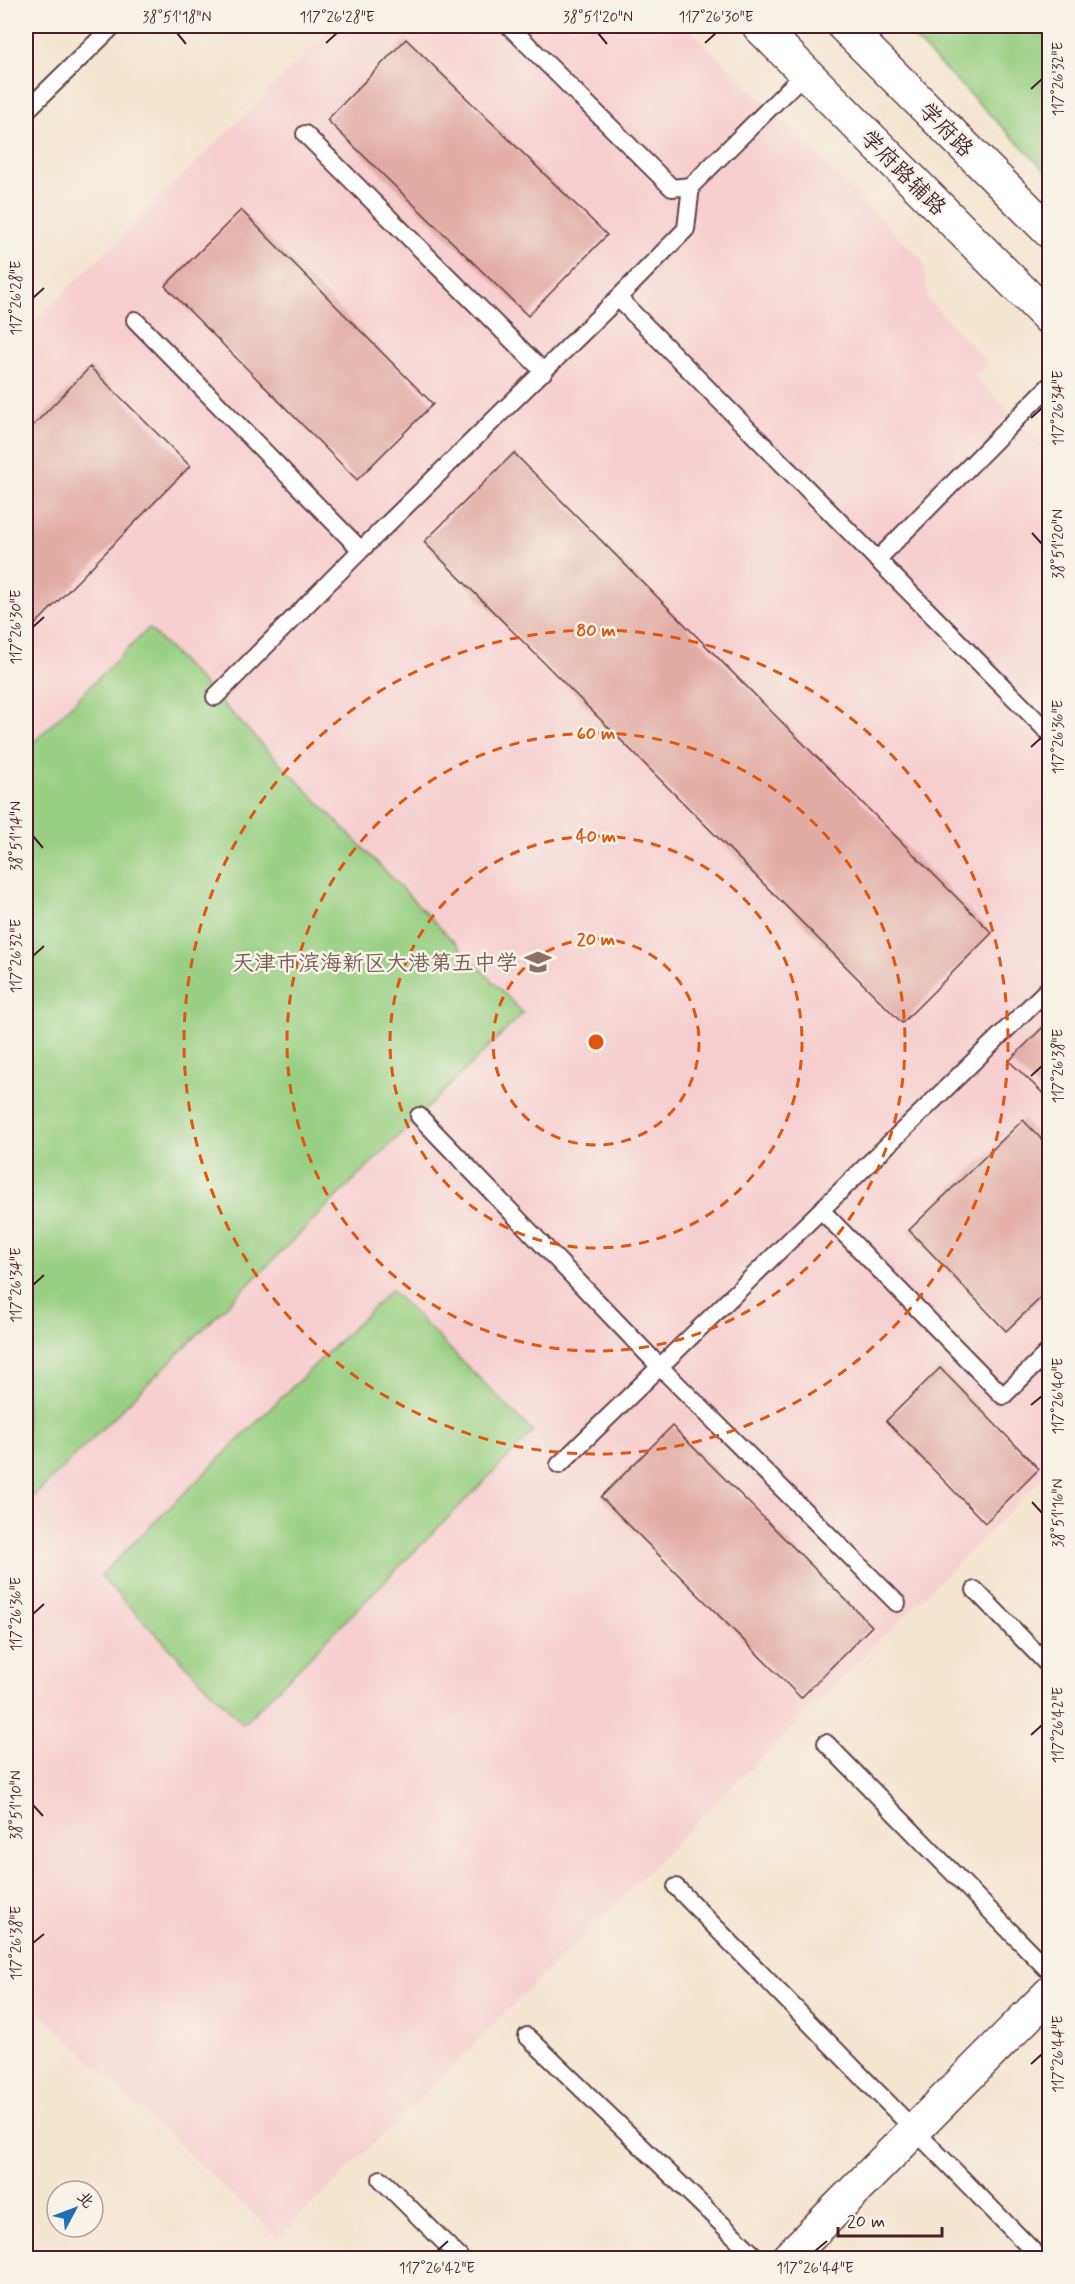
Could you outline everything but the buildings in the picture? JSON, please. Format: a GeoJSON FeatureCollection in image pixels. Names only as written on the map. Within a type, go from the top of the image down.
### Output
{"type":"FeatureCollection","features":[{"type":"Feature","properties":{"kind":"main road","name":"学府路辅路"},"geometry":{"type":"LineString","coordinates":[[759,26],[1050,319]]}},
{"type":"Feature","properties":{"kind":"main road","name":"学府路"},"geometry":{"type":"LineString","coordinates":[[844,26],[1050,232]]}},
{"type":"Feature","properties":{"kind":"main road"},"geometry":{"type":"LineString","coordinates":[[788,2259],[1050,1994]]}},
{"type":"Feature","properties":{"kind":"lane"},"geometry":{"type":"LineString","coordinates":[[26,111],[113,26]]}},
{"type":"Feature","properties":{"kind":"lane"},"geometry":{"type":"LineString","coordinates":[[509,26],[672,188],[691,186]]}},
{"type":"Feature","properties":{"kind":"lane"},"geometry":{"type":"LineString","coordinates":[[215,697],[686,229],[691,186],[805,73]]}},
{"type":"Feature","properties":{"kind":"lane"},"geometry":{"type":"LineString","coordinates":[[305,134],[544,372]]}},
{"type":"Feature","properties":{"kind":"lane"},"geometry":{"type":"LineString","coordinates":[[618,298],[1050,735]]}},
{"type":"Feature","properties":{"kind":"lane"},"geometry":{"type":"LineString","coordinates":[[135,320],[362,550]]}},
{"type":"Feature","properties":{"kind":"lane"},"geometry":{"type":"LineString","coordinates":[[877,560],[1050,385]]}},
{"type":"Feature","properties":{"kind":"lane"},"geometry":{"type":"LineString","coordinates":[[559,1465],[1050,987]]}},
{"type":"Feature","properties":{"kind":"lane"},"geometry":{"type":"LineString","coordinates":[[418,1116],[660,1367],[897,1603]]}},
{"type":"Feature","properties":{"kind":"lane"},"geometry":{"type":"LineString","coordinates":[[821,1210],[1003,1396],[1050,1350]]}},
{"type":"Feature","properties":{"kind":"lane"},"geometry":{"type":"LineString","coordinates":[[975,1590],[1050,1667]]}},
{"type":"Feature","properties":{"kind":"lane"},"geometry":{"type":"LineString","coordinates":[[826,1743],[1050,1972]]}},
{"type":"Feature","properties":{"kind":"lane"},"geometry":{"type":"LineString","coordinates":[[676,1887],[1040,2259]]}},
{"type":"Feature","properties":{"kind":"lane"},"geometry":{"type":"LineString","coordinates":[[527,2036],[757,2259]]}},
{"type":"Feature","properties":{"kind":"lane"},"geometry":{"type":"LineString","coordinates":[[381,2179],[459,2259]]}},
{"type":"Feature","properties":{"kind":"shaded area","name":"天津市滨海新区大港第五中学"},"geometry":{"type":"Polygon","coordinates":[[[334,26],[687,26],[923,261],[928,299],[989,364],[975,377],[1049,452],[1049,1472],[278,2239],[26,1999],[26,330],[334,26]]]}},
{"type":"Feature","properties":{"kind":"green space"},"geometry":{"type":"Polygon","coordinates":[[[902,26],[1049,26],[1049,174],[902,26]]]}},
{"type":"Feature","properties":{"kind":"green space"},"geometry":{"type":"Polygon","coordinates":[[[149,628],[523,1013],[26,1504],[26,750],[149,628]]]}},
{"type":"Feature","properties":{"kind":"green space"},"geometry":{"type":"Polygon","coordinates":[[[391,1290],[533,1432],[243,1724],[100,1576],[391,1290]]]}},
{"type":"Feature","properties":{"kind":"place","name":"天津市滨海新区大港第五中学"},"geometry":{"type":"Point","coordinates":[538,962]}}]}
